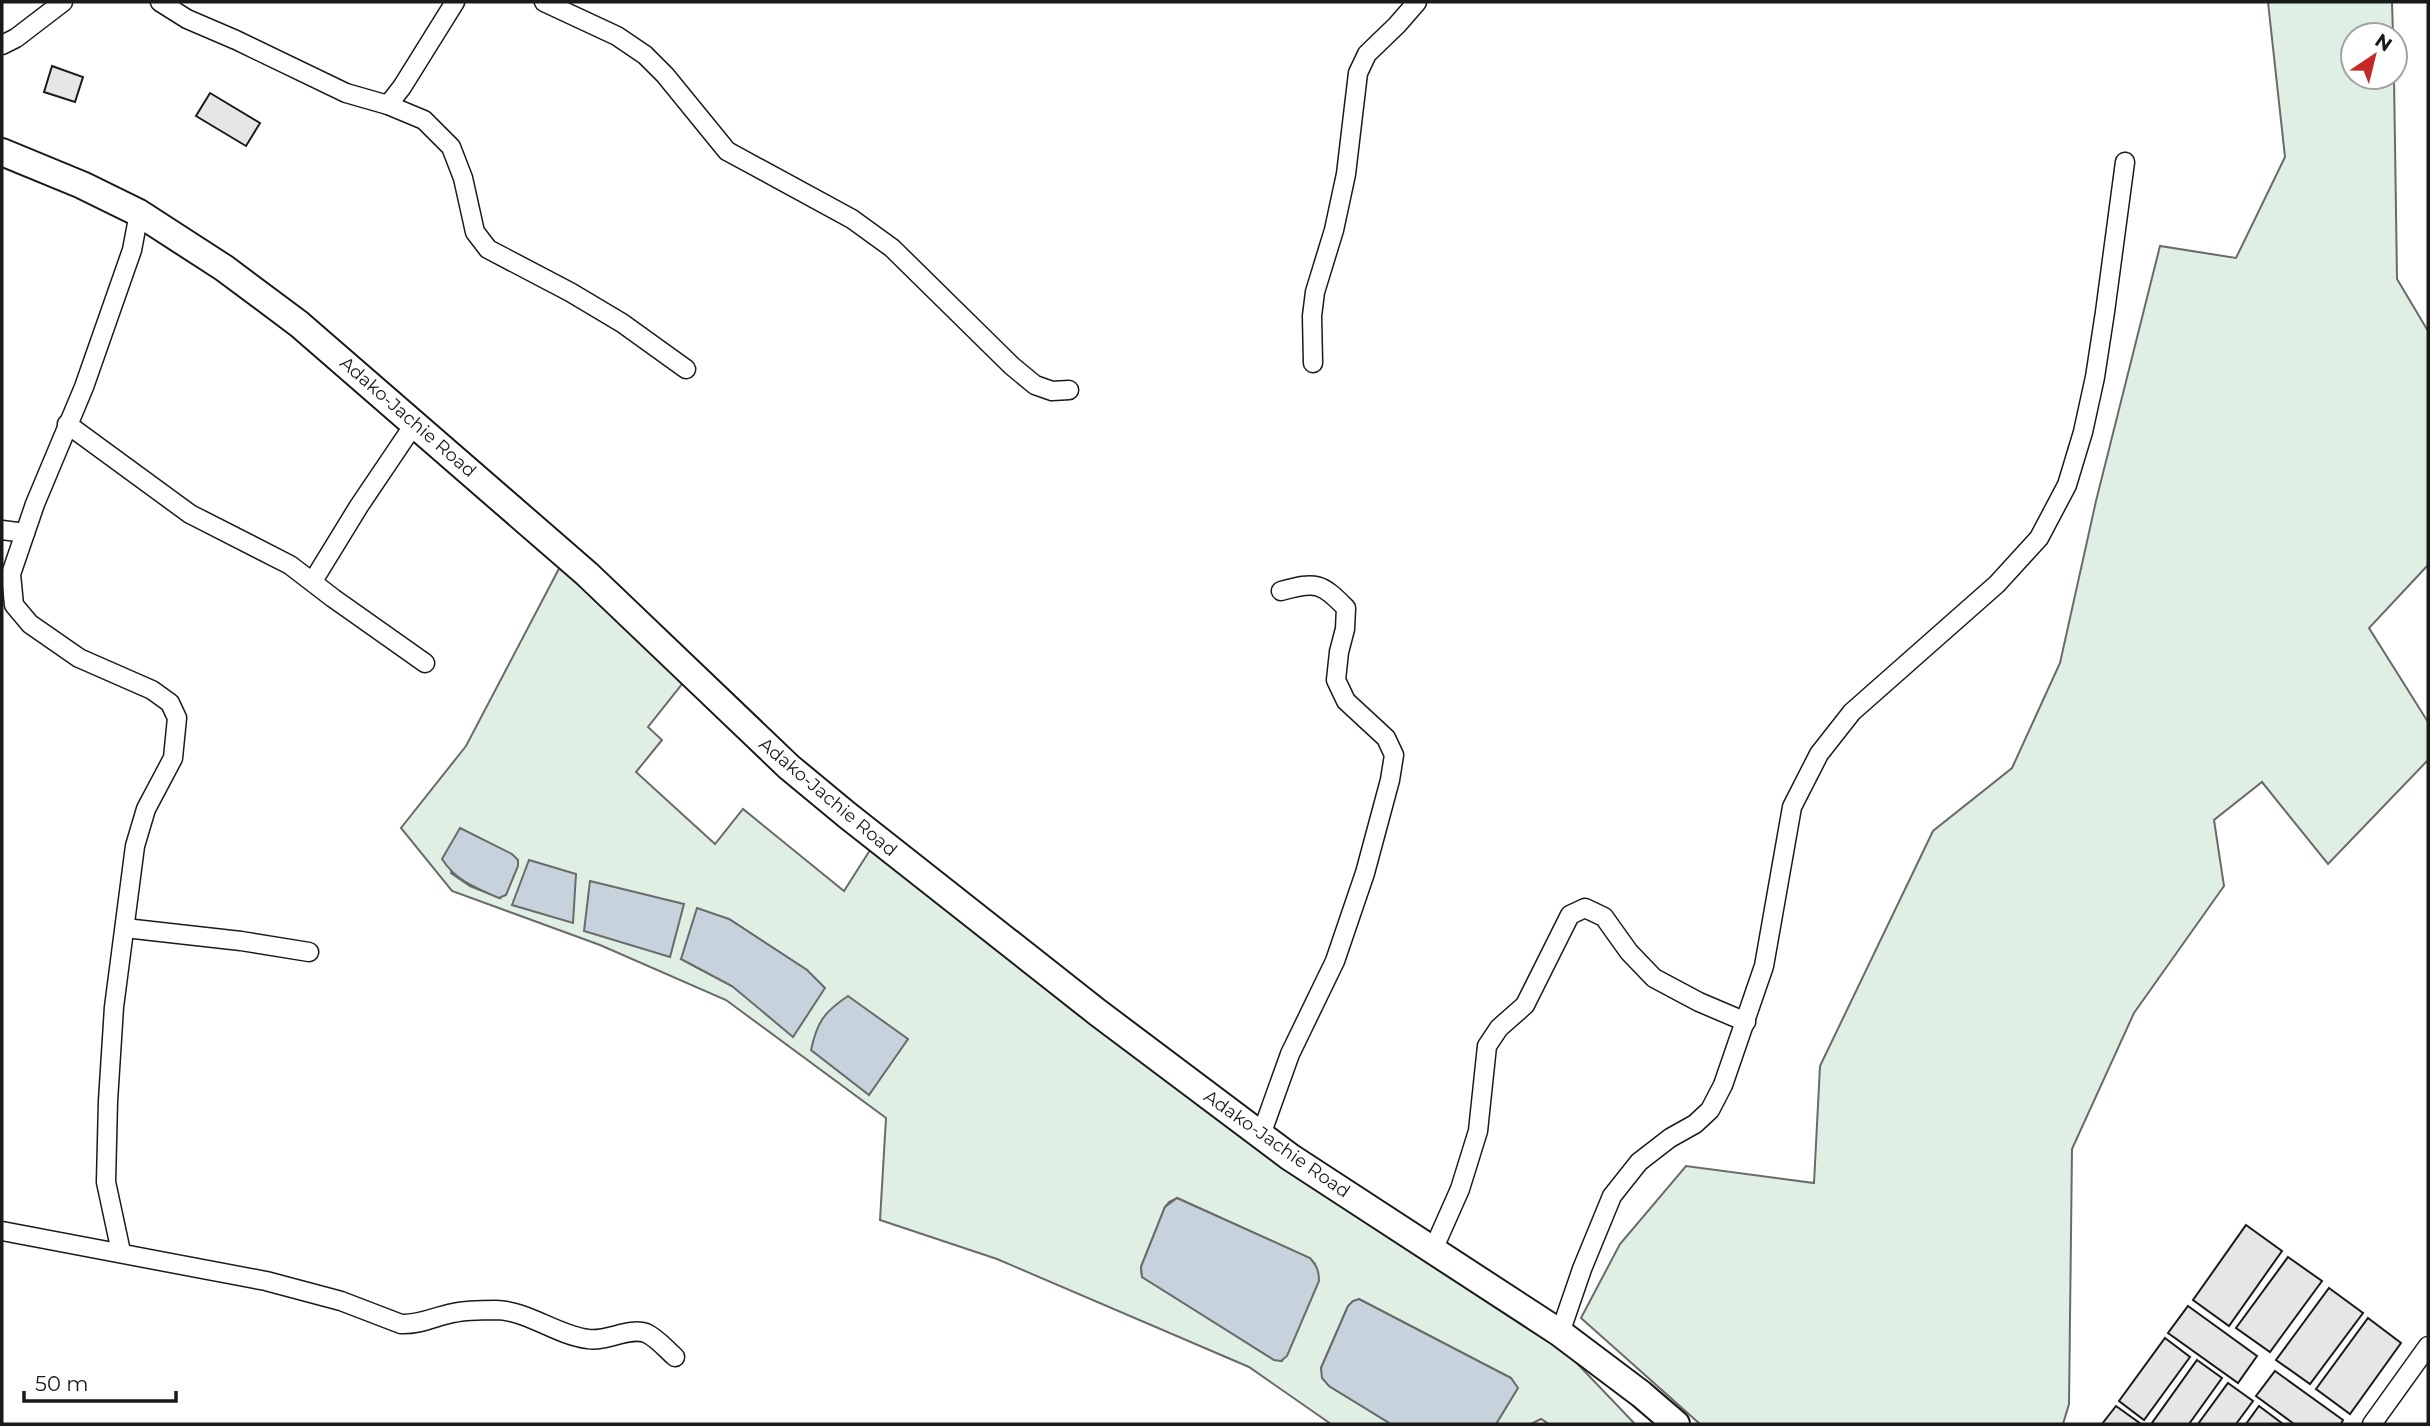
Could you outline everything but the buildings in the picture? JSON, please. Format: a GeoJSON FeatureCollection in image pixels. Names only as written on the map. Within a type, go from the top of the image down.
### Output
{"type":"FeatureCollection","features":[{"type":"Feature","properties":{"kind":"street"},"geometry":{"type":"LineString","coordinates":[[2,45],[16,38],[63,2]]}},
{"type":"Feature","properties":{"kind":"street"},"geometry":{"type":"LineString","coordinates":[[160,2],[187,19],[260,50],[346,93],[388,105],[424,120],[451,146],[463,178],[475,232],[488,249],[622,323],[686,369]]}},
{"type":"Feature","properties":{"kind":"street"},"geometry":{"type":"LineString","coordinates":[[388,105],[455,2]]}},
{"type":"Feature","properties":{"kind":"street"},"geometry":{"type":"LineString","coordinates":[[544,2],[617,36],[645,55],[727,150],[852,219],[892,248],[1012,366],[1035,385],[1052,391],[1069,390]]}},
{"type":"Feature","properties":{"kind":"street"},"geometry":{"type":"LineString","coordinates":[[1313,363],[1312,316],[1315,292],[1334,230],[1346,174],[1358,73],[1367,54],[1417,2]]}},
{"type":"Feature","properties":{"kind":"street","name":"Adako-Jachie Road"},"geometry":{"type":"LineString","coordinates":[[2,152],[72,180],[139,214],[224,268],[299,324],[587,573],[789,768],[1097,1012],[1290,1157],[1560,1334],[1641,1394],[1676,1424]]}},
{"type":"Feature","properties":{"kind":"street"},"geometry":{"type":"LineString","coordinates":[[1560,1334],[1582,1269],[1612,1196],[1639,1162],[1670,1138],[1696,1124],[1710,1110],[1723,1085],[1764,966],[1792,807],[1819,754],[1852,712],[2014,566],[2039,538],[2067,485],[2083,432],[2095,377],[2125,162]]}},
{"type":"Feature","properties":{"kind":"street"},"geometry":{"type":"LineString","coordinates":[[121,1252],[106,1182],[114,1007],[135,846],[146,809],[173,758],[177,718],[170,703],[152,690],[79,659],[30,624],[14,605],[11,574],[67,424],[84,387],[132,250],[139,214]]}},
{"type":"Feature","properties":{"kind":"street"},"geometry":{"type":"LineString","coordinates":[[313,581],[415,423]]}},
{"type":"Feature","properties":{"kind":"street"},"geometry":{"type":"LineString","coordinates":[[67,424],[190,514],[290,565],[425,663]]}},
{"type":"Feature","properties":{"kind":"street"},"geometry":{"type":"LineString","coordinates":[[2,530],[25,533]]}},
{"type":"Feature","properties":{"kind":"street"},"geometry":{"type":"LineString","coordinates":[[1261,1135],[1287,1061],[1328,978],[1352,914],[1390,780],[1394,755],[1386,738],[1346,701],[1336,680],[1346,608],[1326,589],[1304,584],[1281,591]]}},
{"type":"Feature","properties":{"kind":"street"},"geometry":{"type":"LineString","coordinates":[[1433,1250],[1460,1189],[1478,1130],[1487,1046],[1499,1028],[1525,1005],[1570,915],[1585,908],[1604,917],[1629,952],[1654,978],[1699,1002],[1746,1021]]}},
{"type":"Feature","properties":{"kind":"street"},"geometry":{"type":"LineString","coordinates":[[125,928],[241,941],[309,952]]}},
{"type":"Feature","properties":{"kind":"street"},"geometry":{"type":"LineString","coordinates":[[2,1231],[266,1280],[341,1301],[401,1324],[421,1323],[454,1313],[498,1310],[518,1313],[568,1335],[591,1340],[615,1338],[634,1331],[643,1332],[652,1336],[675,1357]]}},
{"type":"Feature","properties":{"kind":"street"},"geometry":{"type":"LineString","coordinates":[[2372,1424],[2428,1346]]}},
{"type":"Feature","properties":{"kind":"green space"},"geometry":{"type":"Polygon","coordinates":[[[2268,2],[2392,2],[2393,21],[2339,21],[2339,91],[2394,91],[2397,279],[2428,331],[2428,565],[2369,628],[2428,722],[2428,760],[2328,864],[2262,782],[2214,820],[2224,886],[2134,1013],[2072,1149],[2069,1404],[2063,1424],[1700,1424],[1581,1318],[1620,1244],[1686,1166],[1814,1183],[1820,1066],[1933,831],[2012,768],[2060,663],[2096,501],[2160,246],[2236,258],[2285,157],[2268,2]]]}},
{"type":"Feature","properties":{"kind":"green space"},"geometry":{"type":"Polygon","coordinates":[[[563,561],[686,679],[648,727],[662,740],[636,772],[715,844],[743,809],[844,891],[872,847],[1118,1038],[1571,1357],[1635,1424],[1549,1424],[1541,1419],[1531,1424],[1496,1424],[1517,1389],[1511,1378],[1359,1299],[1348,1306],[1321,1368],[1329,1386],[1391,1424],[1331,1424],[1249,1367],[997,1259],[880,1220],[886,1118],[726,1000],[600,945],[452,891],[401,828],[466,746],[563,561]],[[460,829],[451,873],[470,886],[500,898],[486,843],[460,829]],[[729,919],[681,959],[732,986],[758,1006],[807,970],[729,919]],[[1177,1198],[1169,1202],[1141,1267],[1142,1277],[1274,1359],[1282,1361],[1315,1264],[1309,1258],[1177,1198]]]}},
{"type":"Feature","properties":{"kind":"shaded area"},"geometry":{"type":"Polygon","coordinates":[[[460,828],[512,854],[518,860],[506,895],[499,898],[467,883],[442,859],[460,828]]]}},
{"type":"Feature","properties":{"kind":"shaded area"},"geometry":{"type":"Polygon","coordinates":[[[529,860],[576,874],[573,923],[512,905],[529,860]]]}},
{"type":"Feature","properties":{"kind":"shaded area"},"geometry":{"type":"Polygon","coordinates":[[[590,881],[684,904],[670,957],[584,931],[590,881]]]}},
{"type":"Feature","properties":{"kind":"shaded area"},"geometry":{"type":"Polygon","coordinates":[[[697,908],[729,919],[807,970],[825,988],[793,1037],[732,986],[681,959],[697,908]]]}},
{"type":"Feature","properties":{"kind":"shaded area"},"geometry":{"type":"Polygon","coordinates":[[[848,996],[908,1039],[869,1095],[811,1050],[823,1018],[848,996]]]}},
{"type":"Feature","properties":{"kind":"shaded area"},"geometry":{"type":"Polygon","coordinates":[[[1177,1198],[1310,1258],[1314,1264],[1319,1281],[1287,1356],[1281,1361],[1274,1360],[1142,1277],[1141,1267],[1165,1207],[1177,1198]]]}},
{"type":"Feature","properties":{"kind":"shaded area"},"geometry":{"type":"Polygon","coordinates":[[[1359,1299],[1511,1378],[1518,1388],[1496,1424],[1391,1424],[1329,1386],[1322,1378],[1321,1368],[1348,1306],[1359,1299]]]}}]}
